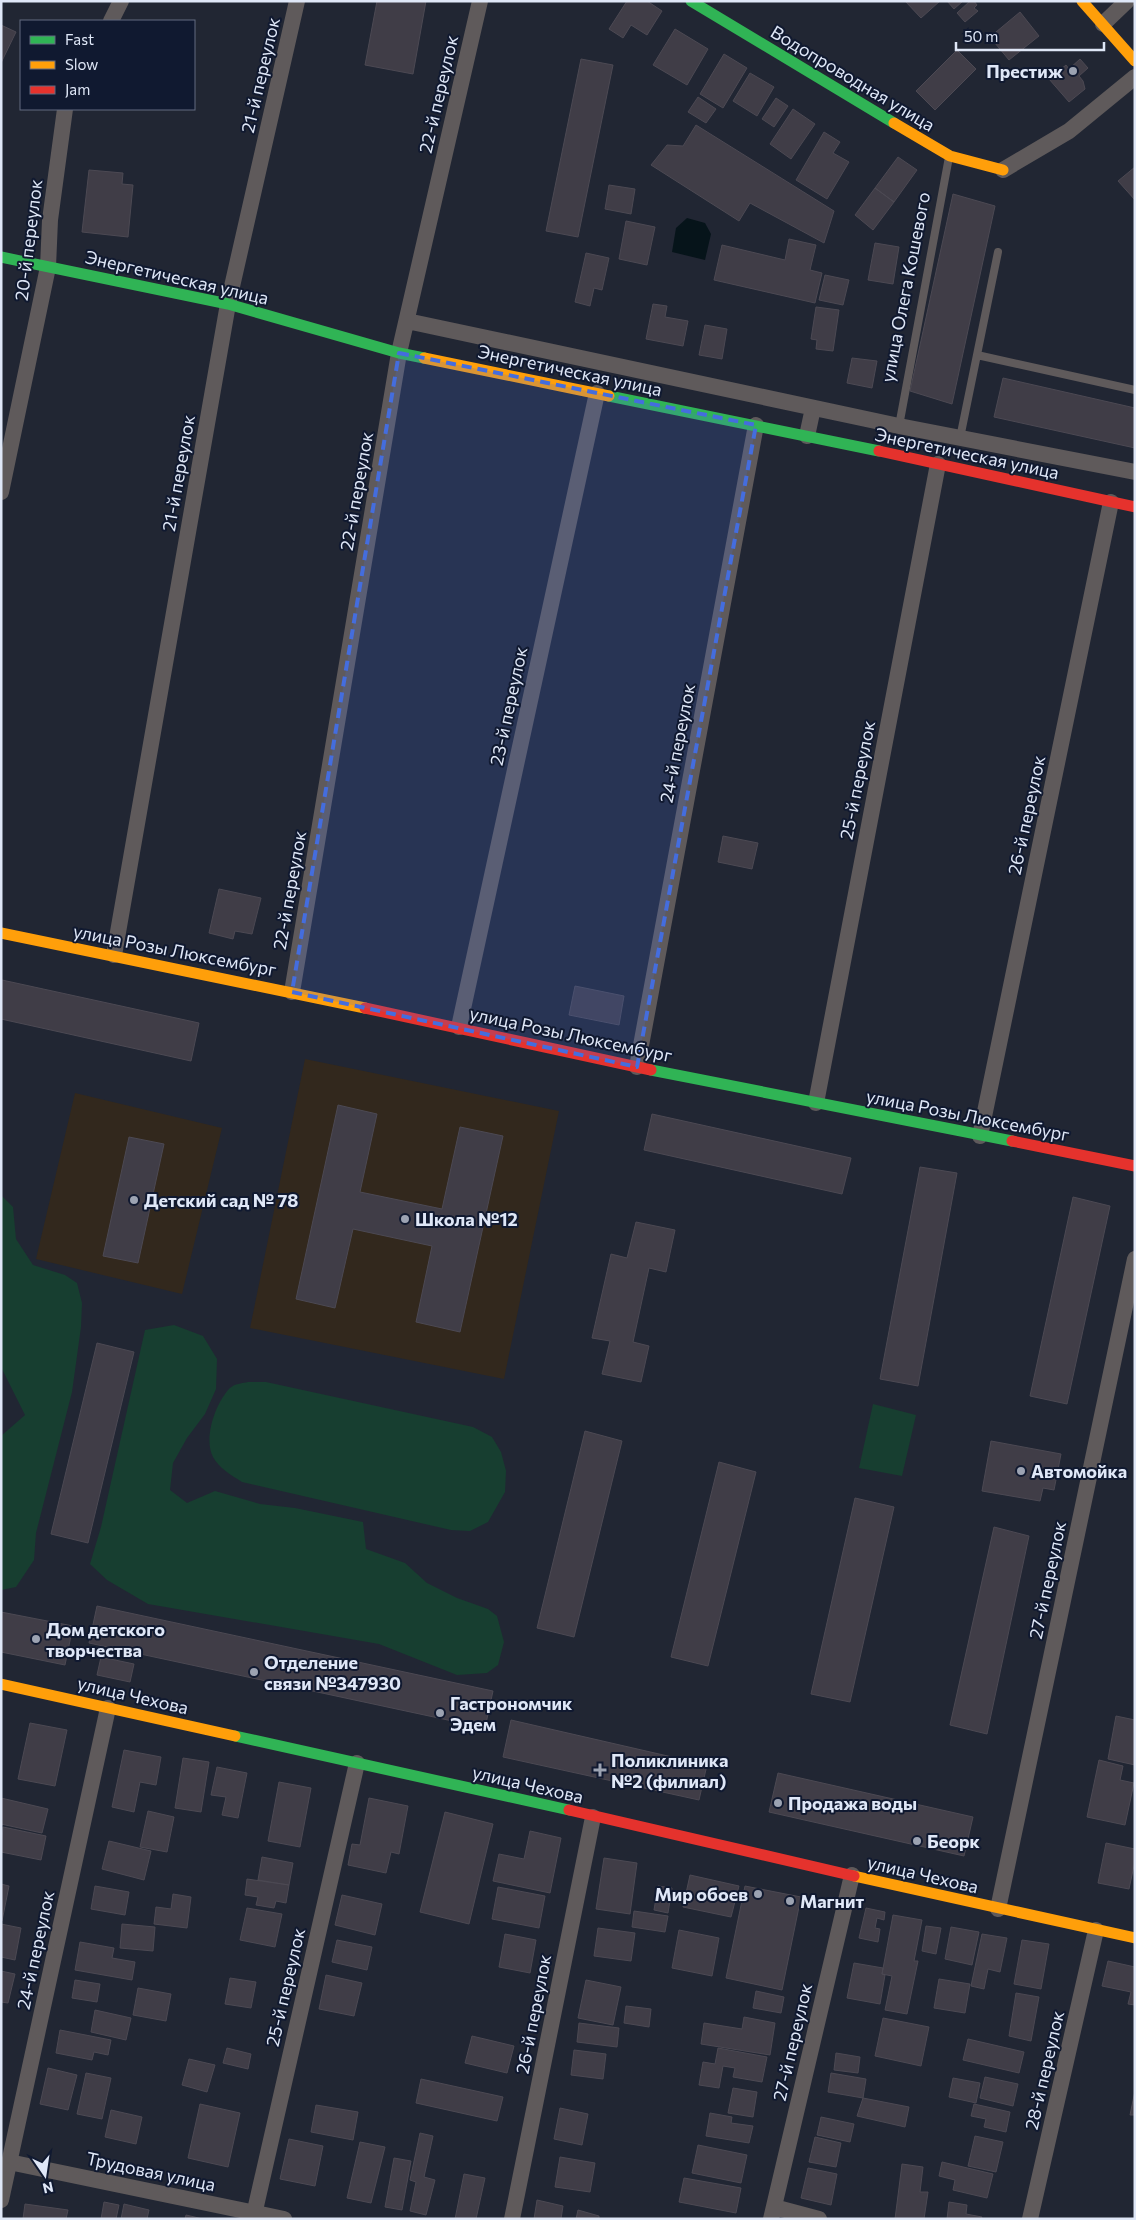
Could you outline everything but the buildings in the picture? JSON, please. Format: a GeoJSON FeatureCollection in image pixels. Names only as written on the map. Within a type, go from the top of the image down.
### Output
{"type":"FeatureCollection","features":[{"type":"Feature","properties":{"kind":"street"},"geometry":{"type":"LineString","coordinates":[[112,20],[121,1]]}},
{"type":"Feature","properties":{"kind":"street","name":"21-й переулок"},"geometry":{"type":"LineString","coordinates":[[114,954],[228,304],[297,1]]}},
{"type":"Feature","properties":{"kind":"street","name":"22-й переулок"},"geometry":{"type":"LineString","coordinates":[[292,992],[399,353],[480,1]]}},
{"type":"Feature","properties":{"kind":"street","name":"Водопроводная улица"},"geometry":{"type":"LineString","coordinates":[[691,1],[950,156],[1003,170]]}},
{"type":"Feature","properties":{"kind":"street"},"geometry":{"type":"LineString","coordinates":[[1082,1],[1135,61]]}},
{"type":"Feature","properties":{"kind":"street"},"geometry":{"type":"LineString","coordinates":[[1103,24],[1127,1]]}},
{"type":"Feature","properties":{"kind":"street"},"geometry":{"type":"LineString","coordinates":[[1003,170],[1070,130],[1135,77]]}},
{"type":"Feature","properties":{"kind":"street","name":"20-й переулок"},"geometry":{"type":"LineString","coordinates":[[1,492],[48,267],[50,220],[65,110]]}},
{"type":"Feature","properties":{"kind":"street","name":"Энергетическая улица"},"geometry":{"type":"LineString","coordinates":[[1,257],[228,304],[399,353],[756,425],[1135,507]]}},
{"type":"Feature","properties":{"kind":"street"},"geometry":{"type":"LineString","coordinates":[[407,321],[899,426],[1135,472]]}},
{"type":"Feature","properties":{"kind":"street","name":"23-й переулок"},"geometry":{"type":"LineString","coordinates":[[459,1027],[596,393]]}},
{"type":"Feature","properties":{"kind":"street"},"geometry":{"type":"LineString","coordinates":[[807,436],[813,408]]}},
{"type":"Feature","properties":{"kind":"street","name":"24-й переулок"},"geometry":{"type":"LineString","coordinates":[[637,1068],[756,425]]}},
{"type":"Feature","properties":{"kind":"street","name":"25-й переулок"},"geometry":{"type":"LineString","coordinates":[[816,1103],[938,464]]}},
{"type":"Feature","properties":{"kind":"street","name":"26-й переулок"},"geometry":{"type":"LineString","coordinates":[[980,1136],[1111,502]]}},
{"type":"Feature","properties":{"kind":"street","name":"улица Розы Люксембург"},"geometry":{"type":"LineString","coordinates":[[1,933],[114,954],[459,1027],[637,1068],[1135,1166]]}},
{"type":"Feature","properties":{"kind":"street","name":"27-й переулок"},"geometry":{"type":"LineString","coordinates":[[998,1909],[1135,1259]]}},
{"type":"Feature","properties":{"kind":"street","name":"улица Чехова"},"geometry":{"type":"LineString","coordinates":[[1,1684],[998,1909],[1135,1938]]}},
{"type":"Feature","properties":{"kind":"street","name":"24-й переулок"},"geometry":{"type":"LineString","coordinates":[[1,2200],[108,1708]]}},
{"type":"Feature","properties":{"kind":"street","name":"25-й переулок"},"geometry":{"type":"LineString","coordinates":[[254,2216],[357,1764]]}},
{"type":"Feature","properties":{"kind":"street","name":"26-й переулок"},"geometry":{"type":"LineString","coordinates":[[512,2219],[593,1817]]}},
{"type":"Feature","properties":{"kind":"street","name":"27-й переулок"},"geometry":{"type":"LineString","coordinates":[[772,2213],[852,1875]]}},
{"type":"Feature","properties":{"kind":"street","name":"28-й переулок"},"geometry":{"type":"LineString","coordinates":[[1030,2219],[1096,1930]]}},
{"type":"Feature","properties":{"kind":"street","name":"Трудовая улица"},"geometry":{"type":"LineString","coordinates":[[10,2162],[254,2216],[284,2219]]}},
{"type":"Feature","properties":{"kind":"street"},"geometry":{"type":"LineString","coordinates":[[772,2213],[819,2219]]}},
{"type":"Feature","properties":{"kind":"lane","name":"улица Олега Кошевого"},"geometry":{"type":"LineString","coordinates":[[899,426],[950,156]]}},
{"type":"Feature","properties":{"kind":"lane"},"geometry":{"type":"LineString","coordinates":[[960,438],[998,252]]}},
{"type":"Feature","properties":{"kind":"lane"},"geometry":{"type":"LineString","coordinates":[[977,355],[1135,390]]}},
{"type":"Feature","properties":{"kind":"highlighted area"},"geometry":{"type":"Polygon","coordinates":[[[399,353],[756,425],[637,1067],[292,992],[399,353]]]}},
{"type":"Feature","properties":{"kind":"shaded area"},"geometry":{"type":"Polygon","coordinates":[[[687,218],[705,223],[711,234],[705,260],[672,252],[676,228],[687,218]]]}},
{"type":"Feature","properties":{"kind":"shaded area","name":"Школа №12"},"geometry":{"type":"Polygon","coordinates":[[[305,1059],[559,1111],[504,1379],[250,1328],[305,1059]]]}},
{"type":"Feature","properties":{"kind":"shaded area"},"geometry":{"type":"Polygon","coordinates":[[[75,1093],[222,1128],[182,1294],[36,1259],[75,1093]]]}},
{"type":"Feature","properties":{"kind":"green space"},"geometry":{"type":"Polygon","coordinates":[[[1,1195],[13,1207],[16,1239],[33,1265],[65,1275],[77,1283],[82,1303],[81,1327],[72,1392],[36,1533],[34,1560],[16,1587],[1,1590],[1,1436],[25,1415],[1,1367],[1,1195]]]}},
{"type":"Feature","properties":{"kind":"green space"},"geometry":{"type":"Polygon","coordinates":[[[174,1325],[203,1336],[217,1359],[216,1389],[205,1414],[187,1438],[173,1463],[170,1490],[187,1503],[215,1491],[260,1504],[295,1508],[363,1522],[366,1549],[405,1563],[427,1583],[457,1598],[488,1609],[497,1616],[504,1642],[498,1665],[487,1673],[457,1675],[379,1644],[148,1604],[107,1580],[90,1564],[101,1527],[145,1330],[174,1325]]]}},
{"type":"Feature","properties":{"kind":"green space"},"geometry":{"type":"Polygon","coordinates":[[[248,1382],[266,1382],[473,1427],[492,1437],[501,1452],[506,1471],[505,1492],[488,1522],[470,1531],[451,1530],[242,1482],[219,1465],[213,1457],[209,1440],[212,1421],[225,1394],[230,1388],[248,1382]]]}},
{"type":"Feature","properties":{"kind":"green space"},"geometry":{"type":"Polygon","coordinates":[[[873,1404],[916,1415],[902,1476],[859,1468],[873,1404]]]}},
{"type":"Feature","properties":{"kind":"traffic: fast"},"geometry":{"type":"LineString","coordinates":[[691,1],[894,123]]}},
{"type":"Feature","properties":{"kind":"traffic: fast"},"geometry":{"type":"LineString","coordinates":[[1,257],[228,304],[399,353],[424,358]]}},
{"type":"Feature","properties":{"kind":"traffic: fast"},"geometry":{"type":"LineString","coordinates":[[609,396],[879,451]]}},
{"type":"Feature","properties":{"kind":"traffic: fast"},"geometry":{"type":"LineString","coordinates":[[651,1070],[1012,1141]]}},
{"type":"Feature","properties":{"kind":"traffic: fast"},"geometry":{"type":"LineString","coordinates":[[235,1736],[569,1810]]}},
{"type":"Feature","properties":{"kind":"traffic: slow"},"geometry":{"type":"LineString","coordinates":[[1082,1],[1135,61]]}},
{"type":"Feature","properties":{"kind":"traffic: slow"},"geometry":{"type":"LineString","coordinates":[[894,123],[950,156],[1003,170]]}},
{"type":"Feature","properties":{"kind":"traffic: slow"},"geometry":{"type":"LineString","coordinates":[[424,358],[609,396]]}},
{"type":"Feature","properties":{"kind":"traffic: slow"},"geometry":{"type":"LineString","coordinates":[[1,933],[365,1008]]}},
{"type":"Feature","properties":{"kind":"traffic: slow"},"geometry":{"type":"LineString","coordinates":[[1,1684],[235,1736]]}},
{"type":"Feature","properties":{"kind":"traffic: slow"},"geometry":{"type":"LineString","coordinates":[[854,1876],[1135,1938]]}},
{"type":"Feature","properties":{"kind":"traffic: jam"},"geometry":{"type":"LineString","coordinates":[[879,451],[1135,507]]}},
{"type":"Feature","properties":{"kind":"traffic: jam"},"geometry":{"type":"LineString","coordinates":[[365,1008],[651,1070]]}},
{"type":"Feature","properties":{"kind":"traffic: jam"},"geometry":{"type":"LineString","coordinates":[[1012,1141],[1135,1166]]}},
{"type":"Feature","properties":{"kind":"traffic: jam"},"geometry":{"type":"LineString","coordinates":[[569,1810],[854,1876]]}},
{"type":"Feature","properties":{"kind":"place","name":"Престиж"},"geometry":{"type":"Point","coordinates":[1073,71]}},
{"type":"Feature","properties":{"kind":"place","name":"Детский сад № 78"},"geometry":{"type":"Point","coordinates":[134,1200]}},
{"type":"Feature","properties":{"kind":"place","name":"Школа №12"},"geometry":{"type":"Point","coordinates":[405,1219]}},
{"type":"Feature","properties":{"kind":"place","name":"Автомойка"},"geometry":{"type":"Point","coordinates":[1021,1471]}},
{"type":"Feature","properties":{"kind":"place","name":"Дом детского творчества"},"geometry":{"type":"Point","coordinates":[36,1639]}},
{"type":"Feature","properties":{"kind":"place","name":"Отделение связи №347930"},"geometry":{"type":"Point","coordinates":[254,1672]}},
{"type":"Feature","properties":{"kind":"place","name":"Гастрономчик Эдем"},"geometry":{"type":"Point","coordinates":[440,1713]}},
{"type":"Feature","properties":{"kind":"place","name":"Поликлиника №2 (филиал)"},"geometry":{"type":"Point","coordinates":[600,1770]}},
{"type":"Feature","properties":{"kind":"place","name":"Продажа воды"},"geometry":{"type":"Point","coordinates":[778,1803]}},
{"type":"Feature","properties":{"kind":"place","name":"Беорк"},"geometry":{"type":"Point","coordinates":[917,1841]}},
{"type":"Feature","properties":{"kind":"place","name":"Мир обоев"},"geometry":{"type":"Point","coordinates":[758,1894]}},
{"type":"Feature","properties":{"kind":"place","name":"Магнит"},"geometry":{"type":"Point","coordinates":[790,1901]}}]}
